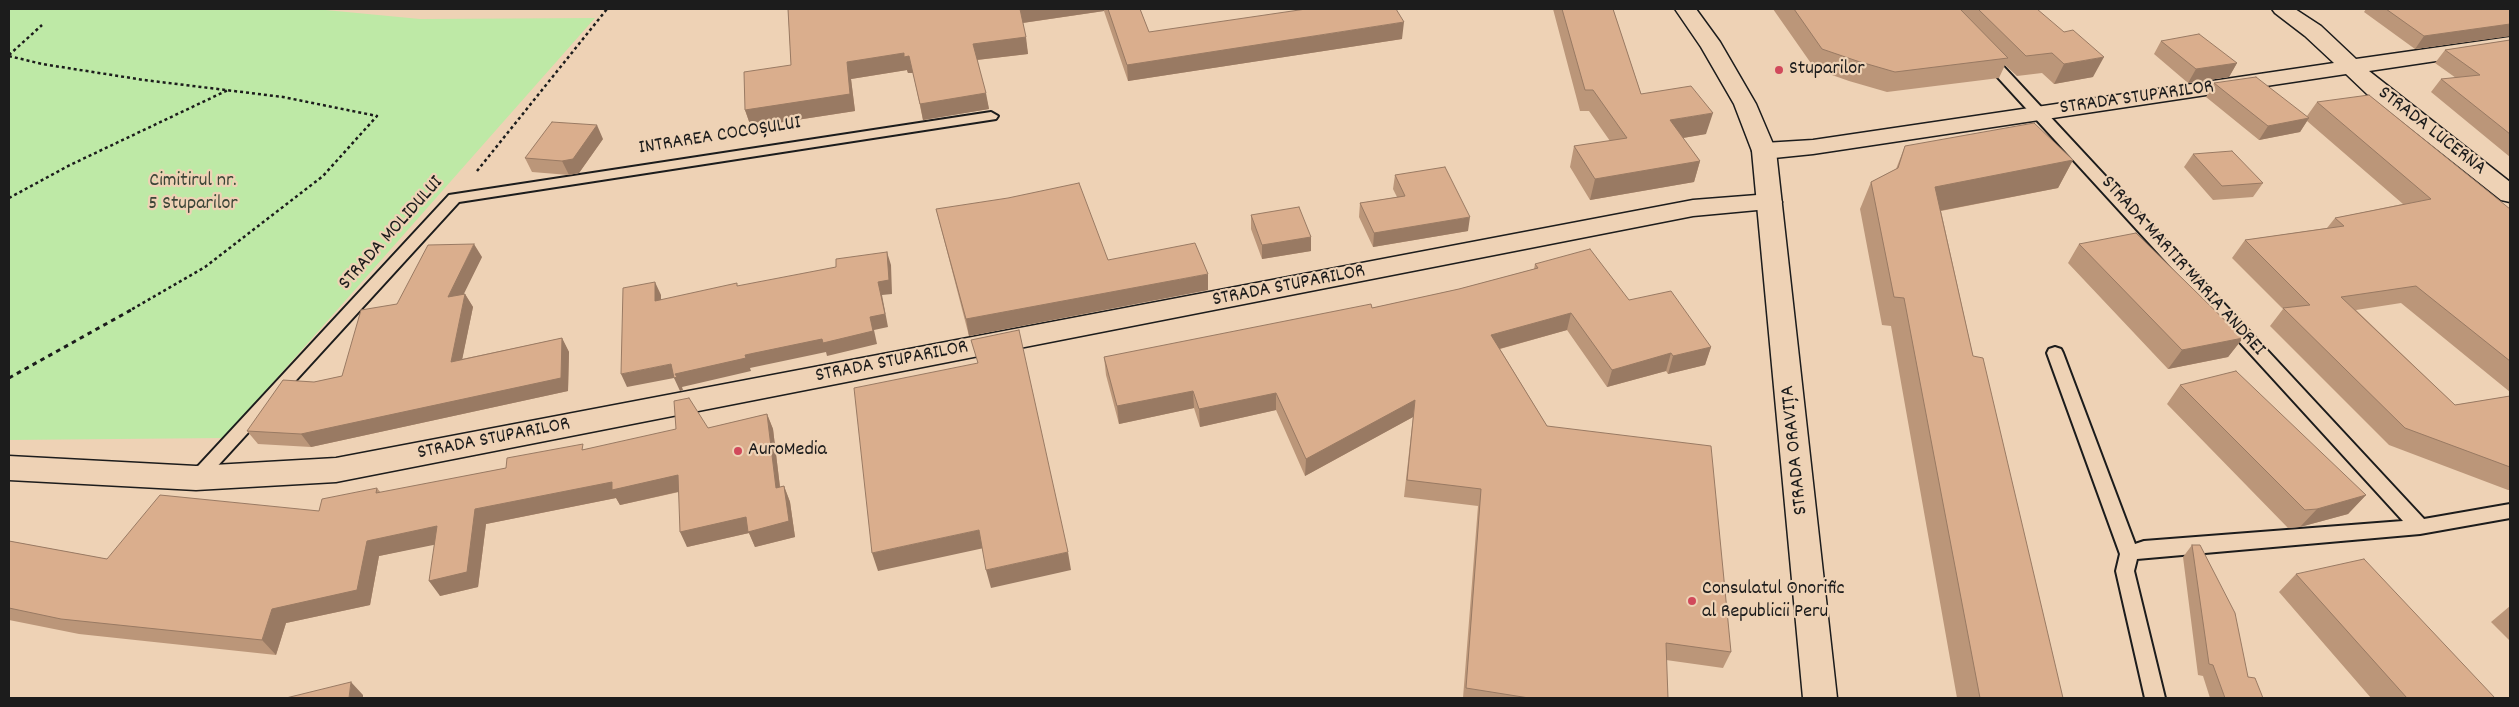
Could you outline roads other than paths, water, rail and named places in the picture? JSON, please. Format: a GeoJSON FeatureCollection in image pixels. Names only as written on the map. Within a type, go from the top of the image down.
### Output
{"type":"FeatureCollection","features":[{"type":"Feature","properties":{"kind":"street","name":"STRADA ORAVIȚA"},"geometry":{"type":"LineString","coordinates":[[1685,9],[1712,47],[1744,104],[1764,151],[1820,698]]}},
{"type":"Feature","properties":{"kind":"street","name":"STRADA LUCERNA"},"geometry":{"type":"LineString","coordinates":[[2282,9],[2313,32],[2375,89],[2510,194]]}},
{"type":"Feature","properties":{"kind":"street","name":"STRADA STUPARILOR"},"geometry":{"type":"LineString","coordinates":[[1764,151],[1813,148],[2510,43]]}},
{"type":"Feature","properties":{"kind":"street","name":"STRADA STUPARILOR"},"geometry":{"type":"LineString","coordinates":[[9,468],[196,478],[336,470],[1693,208],[1770,202]]}},
{"type":"Feature","properties":{"kind":"lane","name":"STRADA MARTIR MARIA ANDREI"},"geometry":{"type":"LineString","coordinates":[[1975,44],[2042,113],[2420,527]]}},
{"type":"Feature","properties":{"kind":"lane","name":"INTRAREA COCOȘULUI"},"geometry":{"type":"LineString","coordinates":[[454,198],[991,116]]}},
{"type":"Feature","properties":{"kind":"lane","name":"STRADA MOLIDULUI"},"geometry":{"type":"LineString","coordinates":[[196,478],[454,198]]}},
{"type":"Feature","properties":{"kind":"lane"},"geometry":{"type":"LineString","coordinates":[[2055,352],[2129,554],[2125,571],[2155,698]]}},
{"type":"Feature","properties":{"kind":"lane"},"geometry":{"type":"LineString","coordinates":[[2129,554],[2144,549],[2420,527],[2510,511]]}},
{"type":"Feature","properties":{"kind":"place","name":"Stuparilor"},"geometry":{"type":"Point","coordinates":[1779,70]}},
{"type":"Feature","properties":{"kind":"place","name":"AuroMedia"},"geometry":{"type":"Point","coordinates":[738,451]}},
{"type":"Feature","properties":{"kind":"place","name":"Consulatul Onorific al Republicii Peru"},"geometry":{"type":"Point","coordinates":[1692,601]}},
{"type":"Feature","properties":{"kind":"park label","name":"Cimitirul nr. 5 Stuparilor"},"geometry":{"type":"Point","coordinates":[193,194]}}]}
